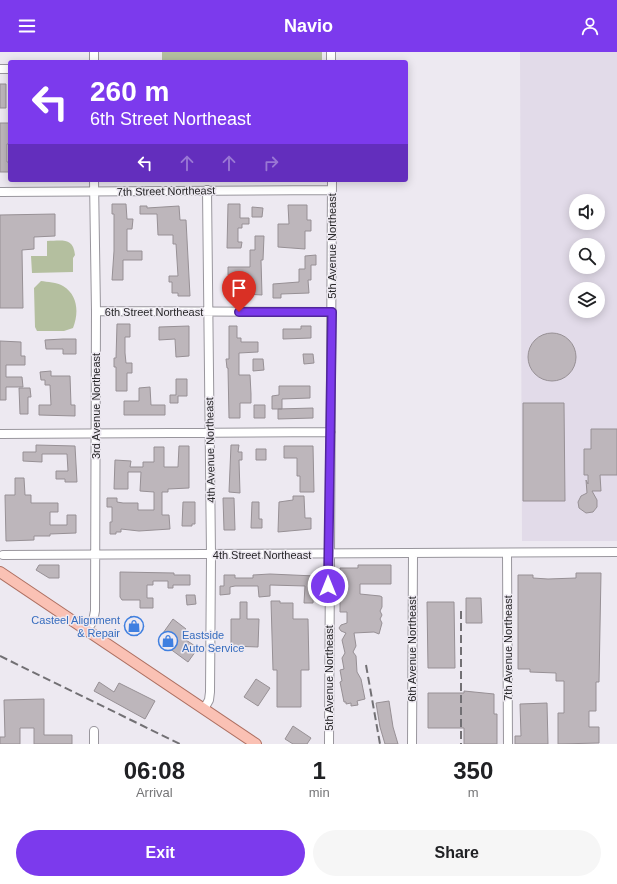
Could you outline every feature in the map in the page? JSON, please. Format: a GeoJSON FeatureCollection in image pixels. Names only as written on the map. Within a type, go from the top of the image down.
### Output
{"type":"FeatureCollection","features":[{"type":"Feature","properties":{"kind":"main road"},"geometry":{"type":"LineString","coordinates":[[0,572],[256,744]]}},
{"type":"Feature","properties":{"kind":"street","name":"3rd Avenue Northeast"},"geometry":{"type":"LineString","coordinates":[[87,630],[93,621],[95,611],[96,312],[94,182]]}},
{"type":"Feature","properties":{"kind":"street","name":"5th Avenue Northeast"},"geometry":{"type":"LineString","coordinates":[[329,744],[328,554],[331,432],[332,182]]}},
{"type":"Feature","properties":{"kind":"street","name":"4th Avenue Northeast"},"geometry":{"type":"LineString","coordinates":[[204,709],[209,700],[210,692],[211,555],[207,190]]}},
{"type":"Feature","properties":{"kind":"street","name":"7th Street Northeast"},"geometry":{"type":"LineString","coordinates":[[0,192],[332,190]]}},
{"type":"Feature","properties":{"kind":"street","name":"6th Street Northeast"},"geometry":{"type":"LineString","coordinates":[[96,312],[332,312]]}},
{"type":"Feature","properties":{"kind":"street"},"geometry":{"type":"LineString","coordinates":[[0,434],[331,432]]}},
{"type":"Feature","properties":{"kind":"street","name":"4th Street Northeast"},"geometry":{"type":"LineString","coordinates":[[3,555],[617,552]]}},
{"type":"Feature","properties":{"kind":"street","name":"7th Avenue Northeast"},"geometry":{"type":"LineString","coordinates":[[507,553],[508,744]]}},
{"type":"Feature","properties":{"kind":"street","name":"6th Avenue Northeast"},"geometry":{"type":"LineString","coordinates":[[412,744],[413,554]]}},
{"type":"Feature","properties":{"kind":"street"},"geometry":{"type":"LineString","coordinates":[[94,731],[94,744]]}},
{"type":"Feature","properties":{"kind":"shaded area"},"geometry":{"type":"Polygon","coordinates":[[[520,52],[617,52],[617,541],[522,541],[520,52]]]}},
{"type":"Feature","properties":{"kind":"green space"},"geometry":{"type":"Polygon","coordinates":[[[162,52],[322,52],[322,60],[162,60],[162,52]]]}},
{"type":"Feature","properties":{"kind":"green space"},"geometry":{"type":"Polygon","coordinates":[[[47,241],[66,241],[72,245],[75,255],[73,258],[73,272],[32,273],[31,256],[47,256],[47,241]]]}},
{"type":"Feature","properties":{"kind":"green space"},"geometry":{"type":"Polygon","coordinates":[[[41,281],[61,285],[72,294],[76,305],[76,316],[73,328],[64,331],[37,331],[35,327],[34,288],[41,281]]]}},
{"type":"Feature","properties":{"kind":"building"},"geometry":{"type":"Polygon","coordinates":[[[0,84],[6,84],[6,108],[0,108],[0,84]]]}},
{"type":"Feature","properties":{"kind":"building"},"geometry":{"type":"Polygon","coordinates":[[[0,123],[8,123],[8,172],[0,172],[0,123]]]}},
{"type":"Feature","properties":{"kind":"building"},"geometry":{"type":"Polygon","coordinates":[[[112,204],[126,204],[127,219],[133,219],[132,229],[127,229],[127,251],[142,251],[142,260],[123,260],[123,280],[112,280],[114,214],[112,214],[112,204]]]}},
{"type":"Feature","properties":{"kind":"building"},"geometry":{"type":"Polygon","coordinates":[[[228,204],[240,204],[240,218],[249,218],[249,224],[242,224],[242,228],[238,228],[238,242],[242,242],[241,248],[227,248],[228,204]]]}},
{"type":"Feature","properties":{"kind":"building"},"geometry":{"type":"Polygon","coordinates":[[[288,205],[307,205],[307,220],[311,220],[311,231],[305,231],[305,249],[278,247],[278,224],[289,224],[288,205]]]}},
{"type":"Feature","properties":{"kind":"building"},"geometry":{"type":"Polygon","coordinates":[[[140,206],[147,206],[147,208],[179,206],[180,220],[186,220],[190,296],[178,296],[178,293],[172,293],[172,282],[169,282],[169,276],[178,276],[176,244],[173,244],[173,235],[158,235],[157,214],[140,214],[140,206]]]}},
{"type":"Feature","properties":{"kind":"building"},"geometry":{"type":"Polygon","coordinates":[[[252,207],[263,208],[262,217],[252,217],[252,207]]]}},
{"type":"Feature","properties":{"kind":"building"},"geometry":{"type":"Polygon","coordinates":[[[55,214],[55,236],[34,237],[34,249],[22,250],[23,308],[0,308],[0,215],[55,214]]]}},
{"type":"Feature","properties":{"kind":"building"},"geometry":{"type":"Polygon","coordinates":[[[255,236],[264,236],[263,260],[261,260],[262,295],[230,293],[230,275],[228,275],[228,267],[250,267],[250,250],[255,250],[255,236]]]}},
{"type":"Feature","properties":{"kind":"building"},"geometry":{"type":"Polygon","coordinates":[[[316,255],[316,265],[311,265],[311,280],[308,280],[309,293],[281,294],[281,298],[273,298],[273,284],[299,282],[299,269],[305,269],[305,256],[316,255]]]}},
{"type":"Feature","properties":{"kind":"building"},"geometry":{"type":"Polygon","coordinates":[[[117,324],[130,324],[130,337],[125,337],[126,363],[132,363],[132,373],[127,373],[127,391],[116,391],[116,367],[114,367],[114,358],[116,358],[117,324]]]}},
{"type":"Feature","properties":{"kind":"building"},"geometry":{"type":"Polygon","coordinates":[[[189,326],[189,356],[176,357],[175,339],[159,340],[159,327],[189,326]]]}},
{"type":"Feature","properties":{"kind":"building"},"geometry":{"type":"Polygon","coordinates":[[[229,326],[237,326],[237,338],[241,338],[241,342],[258,342],[258,352],[239,353],[239,375],[250,375],[251,394],[251,403],[240,403],[240,418],[229,418],[228,368],[226,359],[229,359],[229,326]]]}},
{"type":"Feature","properties":{"kind":"building"},"geometry":{"type":"Polygon","coordinates":[[[301,326],[311,326],[311,338],[283,339],[283,329],[301,329],[301,326]]]}},
{"type":"Feature","properties":{"kind":"building"},"geometry":{"type":"Polygon","coordinates":[[[547,333],[557,333],[569,340],[576,352],[576,362],[569,374],[557,381],[547,381],[539,377],[532,370],[528,362],[528,352],[532,344],[539,337],[547,333]]]}},
{"type":"Feature","properties":{"kind":"building"},"geometry":{"type":"Polygon","coordinates":[[[76,339],[76,354],[63,354],[63,349],[46,349],[45,340],[76,339]]]}},
{"type":"Feature","properties":{"kind":"building"},"geometry":{"type":"Polygon","coordinates":[[[0,341],[21,342],[21,356],[25,356],[25,365],[6,365],[6,377],[22,377],[23,387],[6,387],[6,400],[0,400],[0,341]]]}},
{"type":"Feature","properties":{"kind":"building"},"geometry":{"type":"Polygon","coordinates":[[[303,354],[313,354],[314,363],[304,364],[303,354]]]}},
{"type":"Feature","properties":{"kind":"building"},"geometry":{"type":"Polygon","coordinates":[[[253,359],[263,359],[264,370],[253,371],[253,359]]]}},
{"type":"Feature","properties":{"kind":"building"},"geometry":{"type":"Polygon","coordinates":[[[51,371],[51,376],[70,376],[71,405],[75,405],[75,416],[39,415],[39,405],[51,405],[50,385],[45,385],[45,380],[41,380],[40,372],[51,371]]]}},
{"type":"Feature","properties":{"kind":"building"},"geometry":{"type":"Polygon","coordinates":[[[176,379],[187,379],[187,396],[178,396],[178,403],[170,403],[170,395],[176,395],[176,379]]]}},
{"type":"Feature","properties":{"kind":"building"},"geometry":{"type":"Polygon","coordinates":[[[279,386],[310,386],[310,398],[282,399],[282,409],[272,409],[272,396],[279,395],[279,386]]]}},
{"type":"Feature","properties":{"kind":"building"},"geometry":{"type":"Polygon","coordinates":[[[150,387],[151,405],[165,405],[165,415],[124,415],[124,401],[139,401],[139,388],[150,387]]]}},
{"type":"Feature","properties":{"kind":"building"},"geometry":{"type":"Polygon","coordinates":[[[19,388],[30,388],[31,397],[28,397],[28,414],[20,414],[19,388]]]}},
{"type":"Feature","properties":{"kind":"building"},"geometry":{"type":"Polygon","coordinates":[[[523,403],[564,403],[565,501],[523,501],[523,403]]]}},
{"type":"Feature","properties":{"kind":"building"},"geometry":{"type":"Polygon","coordinates":[[[254,405],[265,405],[265,418],[254,418],[254,405]]]}},
{"type":"Feature","properties":{"kind":"building"},"geometry":{"type":"Polygon","coordinates":[[[313,408],[313,418],[278,419],[278,409],[313,408]]]}},
{"type":"Feature","properties":{"kind":"building"},"geometry":{"type":"Polygon","coordinates":[[[591,429],[617,429],[617,475],[600,475],[601,491],[592,491],[597,500],[597,507],[593,512],[586,513],[579,508],[578,502],[581,496],[587,493],[586,480],[588,484],[588,475],[584,475],[584,449],[591,449],[591,429]]]}},
{"type":"Feature","properties":{"kind":"building"},"geometry":{"type":"Polygon","coordinates":[[[36,445],[75,446],[77,482],[65,482],[65,479],[56,479],[56,471],[68,471],[67,454],[42,454],[42,462],[23,461],[23,452],[36,452],[36,445]]]}},
{"type":"Feature","properties":{"kind":"building"},"geometry":{"type":"Polygon","coordinates":[[[231,445],[239,445],[238,452],[242,452],[242,460],[239,460],[240,493],[229,492],[231,445]]]}},
{"type":"Feature","properties":{"kind":"building"},"geometry":{"type":"Polygon","coordinates":[[[179,446],[189,446],[189,488],[168,489],[168,492],[162,492],[162,515],[169,515],[170,529],[139,531],[121,529],[121,532],[110,534],[112,507],[107,507],[107,498],[117,498],[117,502],[123,503],[138,503],[138,510],[154,510],[154,492],[140,491],[141,472],[128,472],[128,489],[114,489],[115,460],[131,461],[130,467],[143,467],[143,462],[154,462],[154,447],[164,447],[164,467],[178,467],[179,446]]]}},
{"type":"Feature","properties":{"kind":"building"},"geometry":{"type":"Polygon","coordinates":[[[284,446],[313,446],[314,492],[300,492],[300,476],[297,476],[297,458],[284,458],[284,446]]]}},
{"type":"Feature","properties":{"kind":"building"},"geometry":{"type":"Polygon","coordinates":[[[256,449],[266,449],[266,460],[256,460],[256,449]]]}},
{"type":"Feature","properties":{"kind":"building"},"geometry":{"type":"Polygon","coordinates":[[[15,478],[24,478],[25,495],[31,495],[31,503],[58,503],[58,512],[50,512],[50,525],[67,525],[67,515],[76,515],[76,533],[34,536],[34,540],[6,541],[5,495],[15,495],[15,478]]]}},
{"type":"Feature","properties":{"kind":"building"},"geometry":{"type":"Polygon","coordinates":[[[293,496],[304,496],[305,518],[311,518],[311,529],[278,532],[279,502],[293,500],[293,496]]]}},
{"type":"Feature","properties":{"kind":"building"},"geometry":{"type":"Polygon","coordinates":[[[223,498],[234,498],[235,530],[224,530],[223,498]]]}},
{"type":"Feature","properties":{"kind":"building"},"geometry":{"type":"Polygon","coordinates":[[[183,502],[195,502],[195,524],[192,524],[192,526],[182,526],[183,502]]]}},
{"type":"Feature","properties":{"kind":"building"},"geometry":{"type":"Polygon","coordinates":[[[252,502],[259,502],[259,519],[262,519],[262,528],[251,528],[252,502]]]}},
{"type":"Feature","properties":{"kind":"building"},"geometry":{"type":"Polygon","coordinates":[[[39,565],[59,565],[59,578],[49,578],[36,570],[39,565]]]}},
{"type":"Feature","properties":{"kind":"building"},"geometry":{"type":"Polygon","coordinates":[[[358,565],[391,565],[391,584],[360,584],[360,594],[382,597],[382,607],[380,611],[382,615],[380,619],[382,623],[379,634],[374,632],[354,633],[356,646],[353,652],[356,656],[357,672],[361,679],[365,699],[357,701],[358,705],[351,706],[351,703],[346,704],[346,702],[344,702],[340,682],[342,681],[340,670],[344,669],[342,658],[345,653],[342,640],[346,633],[341,631],[339,628],[341,625],[347,623],[347,612],[340,612],[340,568],[358,568],[358,565]]]}},
{"type":"Feature","properties":{"kind":"building"},"geometry":{"type":"Polygon","coordinates":[[[120,572],[174,573],[174,575],[190,575],[190,585],[173,585],[173,588],[168,588],[168,581],[153,581],[153,585],[147,585],[147,598],[153,598],[153,608],[140,608],[140,600],[122,600],[120,597],[120,572]]]}},
{"type":"Feature","properties":{"kind":"building"},"geometry":{"type":"Polygon","coordinates":[[[576,573],[601,573],[599,682],[596,682],[596,711],[589,711],[589,727],[599,727],[599,743],[558,744],[558,713],[564,713],[564,681],[556,681],[556,673],[530,672],[530,669],[518,669],[518,575],[533,575],[533,578],[548,579],[576,578],[576,573]]]}},
{"type":"Feature","properties":{"kind":"building"},"geometry":{"type":"Polygon","coordinates":[[[270,574],[315,576],[313,603],[304,603],[305,586],[270,585],[270,596],[259,597],[258,586],[235,586],[230,587],[230,594],[220,595],[220,586],[224,586],[224,575],[235,575],[235,578],[253,578],[253,575],[270,574]]]}},
{"type":"Feature","properties":{"kind":"building"},"geometry":{"type":"Polygon","coordinates":[[[186,595],[195,595],[196,604],[187,605],[186,595]]]}},
{"type":"Feature","properties":{"kind":"building"},"geometry":{"type":"Polygon","coordinates":[[[466,598],[481,598],[482,623],[466,623],[466,598]]]}},
{"type":"Feature","properties":{"kind":"building"},"geometry":{"type":"Polygon","coordinates":[[[271,601],[293,603],[293,619],[308,619],[309,670],[301,670],[301,707],[277,707],[277,670],[273,670],[271,601]]]}},
{"type":"Feature","properties":{"kind":"building"},"geometry":{"type":"Polygon","coordinates":[[[240,602],[247,602],[247,619],[259,619],[258,647],[231,646],[231,619],[240,619],[240,602]]]}},
{"type":"Feature","properties":{"kind":"building"},"geometry":{"type":"Polygon","coordinates":[[[427,602],[454,602],[455,668],[428,668],[427,602]]]}},
{"type":"Feature","properties":{"kind":"building","name":"Casteel Alignment & Repair"},"geometry":{"type":"Polygon","coordinates":[[[131,616],[144,626],[137,636],[124,626],[131,616]]]}},
{"type":"Feature","properties":{"kind":"building","name":"Eastside Auto Service"},"geometry":{"type":"Polygon","coordinates":[[[173,619],[186,629],[182,633],[188,637],[186,640],[198,648],[188,662],[158,640],[173,619]]]}},
{"type":"Feature","properties":{"kind":"building"},"geometry":{"type":"Polygon","coordinates":[[[256,679],[270,688],[258,706],[244,697],[256,679]]]}},
{"type":"Feature","properties":{"kind":"building"},"geometry":{"type":"Polygon","coordinates":[[[99,682],[114,692],[119,683],[155,701],[145,719],[94,691],[99,682]]]}},
{"type":"Feature","properties":{"kind":"building"},"geometry":{"type":"Polygon","coordinates":[[[464,691],[494,694],[494,714],[497,714],[497,744],[464,744],[464,728],[428,728],[428,693],[464,693],[464,691]]]}},
{"type":"Feature","properties":{"kind":"building"},"geometry":{"type":"Polygon","coordinates":[[[44,699],[44,735],[72,735],[72,744],[34,744],[34,728],[20,728],[20,744],[0,744],[0,737],[5,737],[4,700],[44,699]]]}},
{"type":"Feature","properties":{"kind":"building"},"geometry":{"type":"Polygon","coordinates":[[[389,701],[393,727],[398,744],[385,744],[380,727],[376,703],[389,701]]]}},
{"type":"Feature","properties":{"kind":"building"},"geometry":{"type":"Polygon","coordinates":[[[547,703],[548,744],[515,744],[515,736],[521,736],[520,704],[547,703]]]}},
{"type":"Feature","properties":{"kind":"building"},"geometry":{"type":"Polygon","coordinates":[[[293,726],[311,738],[307,744],[293,744],[285,739],[293,726]]]}},
{"type":"Feature","properties":{"kind":"railway"},"geometry":{"type":"LineString","coordinates":[[461,611],[461,744]]}},
{"type":"Feature","properties":{"kind":"railway"},"geometry":{"type":"LineString","coordinates":[[0,656],[180,744]]}},
{"type":"Feature","properties":{"kind":"railway"},"geometry":{"type":"LineString","coordinates":[[366,665],[380,744]]}},
{"type":"Feature","properties":{"kind":"place","name":"Casteel Alignment & Repair"},"geometry":{"type":"Point","coordinates":[134,626]}},
{"type":"Feature","properties":{"kind":"place","name":"Eastside Auto Service"},"geometry":{"type":"Point","coordinates":[168,641]}},
{"type":"Feature","properties":{"kind":"route"},"geometry":{"type":"LineString","coordinates":[[239,312],[332,312],[328,586]]}}]}
